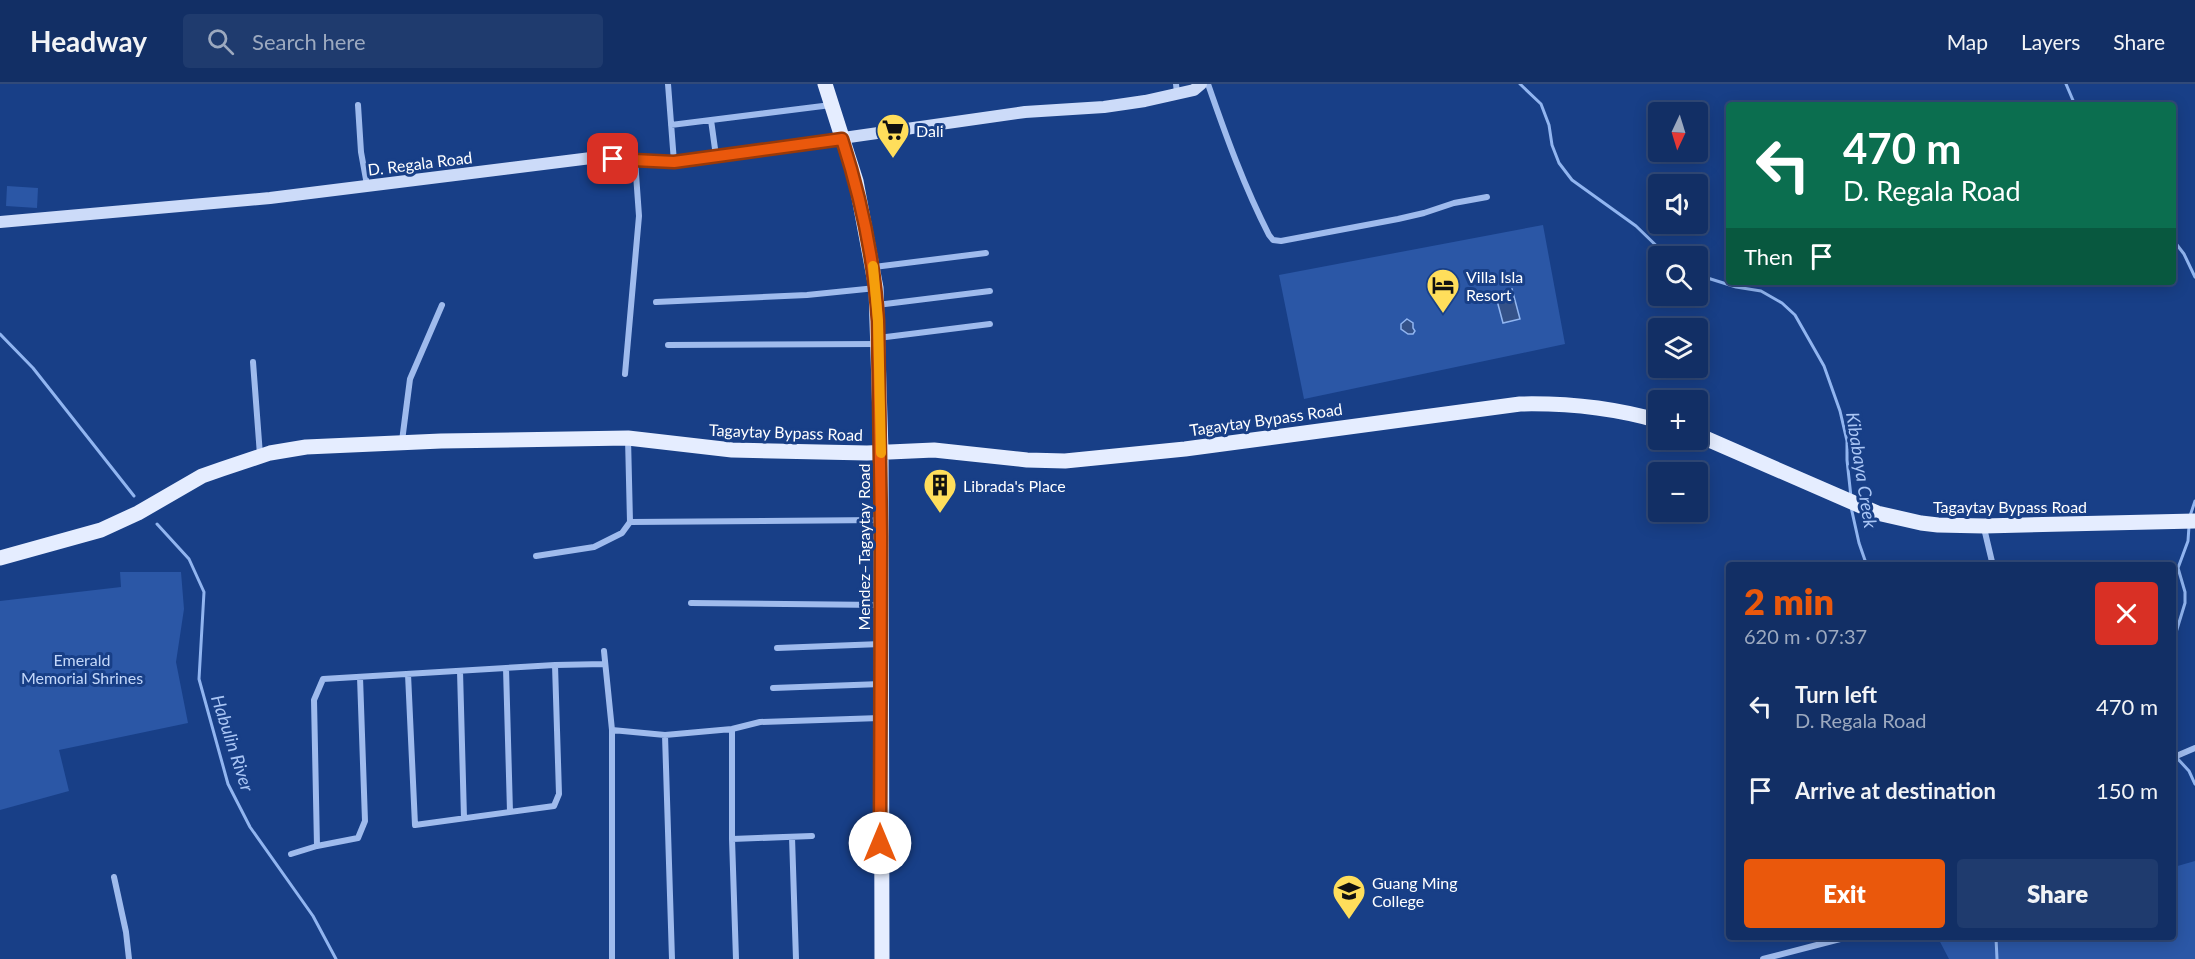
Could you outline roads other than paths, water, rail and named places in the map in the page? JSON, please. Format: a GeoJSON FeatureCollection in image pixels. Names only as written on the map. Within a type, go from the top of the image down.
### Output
{"type":"FeatureCollection","features":[{"type":"Feature","properties":{"kind":"main road","name":"Mendez–Tagaytay Road"},"geometry":{"type":"LineString","coordinates":[[825,84],[856,181],[876,288],[881,452],[882,959]]}},
{"type":"Feature","properties":{"kind":"main road","name":"Tagaytay Bypass Road"},"geometry":{"type":"LineString","coordinates":[[0,558],[101,530],[138,513],[202,477],[260,456],[306,447],[628,438],[732,450],[881,452],[934,450],[1027,460],[1083,460],[1185,449],[1520,404],[1558,404],[1594,408],[1648,419]]}},
{"type":"Feature","properties":{"kind":"main road","name":"Tagaytay Bypass Road"},"geometry":{"type":"LineString","coordinates":[[1708,439],[1878,513],[1938,525],[2195,521]]}},
{"type":"Feature","properties":{"kind":"street"},"geometry":{"type":"LineString","coordinates":[[668,84],[674,162]]}},
{"type":"Feature","properties":{"kind":"street","name":"D. Regala Road"},"geometry":{"type":"LineString","coordinates":[[0,222],[270,198],[591,158],[674,162],[1025,112],[1114,105],[1177,89],[1194,90],[1201,84]]}},
{"type":"Feature","properties":{"kind":"street"},"geometry":{"type":"LineString","coordinates":[[1208,84],[1248,193],[1273,240],[1281,241],[1398,219],[1455,203],[1487,197]]}},
{"type":"Feature","properties":{"kind":"street"},"geometry":{"type":"LineString","coordinates":[[358,105],[361,152],[367,186]]}},
{"type":"Feature","properties":{"kind":"street"},"geometry":{"type":"LineString","coordinates":[[671,125],[831,105]]}},
{"type":"Feature","properties":{"kind":"street"},"geometry":{"type":"LineString","coordinates":[[711,120],[716,156]]}},
{"type":"Feature","properties":{"kind":"street"},"geometry":{"type":"LineString","coordinates":[[625,374],[639,216],[635,160]]}},
{"type":"Feature","properties":{"kind":"street"},"geometry":{"type":"LineString","coordinates":[[873,267],[986,253]]}},
{"type":"Feature","properties":{"kind":"street"},"geometry":{"type":"LineString","coordinates":[[656,302],[807,295],[876,288]]}},
{"type":"Feature","properties":{"kind":"street"},"geometry":{"type":"LineString","coordinates":[[877,305],[990,291]]}},
{"type":"Feature","properties":{"kind":"street"},"geometry":{"type":"LineString","coordinates":[[402,443],[410,379],[442,305]]}},
{"type":"Feature","properties":{"kind":"street"},"geometry":{"type":"LineString","coordinates":[[668,345],[878,341],[990,324]]}},
{"type":"Feature","properties":{"kind":"street"},"geometry":{"type":"LineString","coordinates":[[253,362],[260,456]]}},
{"type":"Feature","properties":{"kind":"street"},"geometry":{"type":"LineString","coordinates":[[536,556],[594,547],[622,533],[630,522],[628,438]]}},
{"type":"Feature","properties":{"kind":"street"},"geometry":{"type":"LineString","coordinates":[[630,522],[881,520]]}},
{"type":"Feature","properties":{"kind":"street"},"geometry":{"type":"LineString","coordinates":[[1984,526],[1992,562]]}},
{"type":"Feature","properties":{"kind":"street"},"geometry":{"type":"LineString","coordinates":[[691,603],[881,605]]}},
{"type":"Feature","properties":{"kind":"street"},"geometry":{"type":"LineString","coordinates":[[777,648],[881,644]]}},
{"type":"Feature","properties":{"kind":"street"},"geometry":{"type":"LineString","coordinates":[[604,651],[612,730],[612,959]]}},
{"type":"Feature","properties":{"kind":"street"},"geometry":{"type":"LineString","coordinates":[[317,846],[314,699],[323,679],[605,664]]}},
{"type":"Feature","properties":{"kind":"street"},"geometry":{"type":"LineString","coordinates":[[408,674],[415,825],[554,806],[559,794],[555,665]]}},
{"type":"Feature","properties":{"kind":"street"},"geometry":{"type":"LineString","coordinates":[[506,668],[510,812]]}},
{"type":"Feature","properties":{"kind":"street"},"geometry":{"type":"LineString","coordinates":[[460,671],[464,818]]}},
{"type":"Feature","properties":{"kind":"street"},"geometry":{"type":"LineString","coordinates":[[291,854],[358,838],[365,821],[360,677]]}},
{"type":"Feature","properties":{"kind":"street"},"geometry":{"type":"LineString","coordinates":[[773,688],[881,684]]}},
{"type":"Feature","properties":{"kind":"street"},"geometry":{"type":"LineString","coordinates":[[612,730],[665,735],[732,729],[760,722],[880,718]]}},
{"type":"Feature","properties":{"kind":"street"},"geometry":{"type":"LineString","coordinates":[[732,729],[732,839],[736,959]]}},
{"type":"Feature","properties":{"kind":"street"},"geometry":{"type":"LineString","coordinates":[[665,735],[672,959]]}},
{"type":"Feature","properties":{"kind":"street"},"geometry":{"type":"LineString","coordinates":[[2176,756],[2195,748]]}},
{"type":"Feature","properties":{"kind":"street"},"geometry":{"type":"LineString","coordinates":[[732,839],[812,836]]}},
{"type":"Feature","properties":{"kind":"street"},"geometry":{"type":"LineString","coordinates":[[792,837],[796,959]]}},
{"type":"Feature","properties":{"kind":"street"},"geometry":{"type":"LineString","coordinates":[[114,877],[126,932],[129,959]]}},
{"type":"Feature","properties":{"kind":"street"},"geometry":{"type":"LineString","coordinates":[[1763,959],[1836,940]]}},
{"type":"Feature","properties":{"kind":"waterway","name":"Kibabaya Creek"},"geometry":{"type":"LineString","coordinates":[[1520,84],[1541,104],[1559,163],[1572,180],[1636,226],[1657,246]]}},
{"type":"Feature","properties":{"kind":"waterway","name":"Kibabaya Creek"},"geometry":{"type":"LineString","coordinates":[[2066,84],[2074,102]]}},
{"type":"Feature","properties":{"kind":"waterway","name":"Kibabaya Creek"},"geometry":{"type":"LineString","coordinates":[[2176,244],[2184,254],[2195,277]]}},
{"type":"Feature","properties":{"kind":"waterway","name":"Kibabaya Creek"},"geometry":{"type":"LineString","coordinates":[[1708,278],[1726,284]]}},
{"type":"Feature","properties":{"kind":"waterway","name":"Kibabaya Creek"},"geometry":{"type":"LineString","coordinates":[[1730,285],[1761,291],[1782,303],[1795,315],[1824,366],[1840,411],[1847,441],[1851,497]]}},
{"type":"Feature","properties":{"kind":"waterway","name":"Habulin River"},"geometry":{"type":"LineString","coordinates":[[0,334],[33,368],[134,496]]}},
{"type":"Feature","properties":{"kind":"waterway","name":"Kibabaya Creek"},"geometry":{"type":"LineString","coordinates":[[2190,516],[2195,501]]}},
{"type":"Feature","properties":{"kind":"waterway","name":"Kibabaya Creek"},"geometry":{"type":"LineString","coordinates":[[1851,507],[1866,562]]}},
{"type":"Feature","properties":{"kind":"waterway","name":"Habulin River"},"geometry":{"type":"LineString","coordinates":[[157,524],[189,559],[204,592],[199,679],[228,784],[250,827],[313,916],[336,959]]}},
{"type":"Feature","properties":{"kind":"waterway","name":"Kibabaya Creek"},"geometry":{"type":"LineString","coordinates":[[2176,632],[2185,603],[2185,592],[2178,568],[2188,541],[2189,526]]}},
{"type":"Feature","properties":{"kind":"waterway","name":"Kibabaya Creek"},"geometry":{"type":"LineString","coordinates":[[2177,758],[2189,771],[2195,784]]}},
{"type":"Feature","properties":{"kind":"waterway","name":"Kibabaya Creek"},"geometry":{"type":"LineString","coordinates":[[1996,940],[1997,959]]}},
{"type":"Feature","properties":{"kind":"place","name":"Dali"},"geometry":{"type":"Point","coordinates":[893,159]}},
{"type":"Feature","properties":{"kind":"place","name":"Villa Isla Resort"},"geometry":{"type":"Point","coordinates":[1443,314]}},
{"type":"Feature","properties":{"kind":"place","name":"Librada's Place"},"geometry":{"type":"Point","coordinates":[940,514]}},
{"type":"Feature","properties":{"kind":"place","name":"Guang Ming College"},"geometry":{"type":"Point","coordinates":[1349,920]}},
{"type":"Feature","properties":{"kind":"park label","name":"Emerald Memorial Shrines"},"geometry":{"type":"Point","coordinates":[82,668]}}]}
